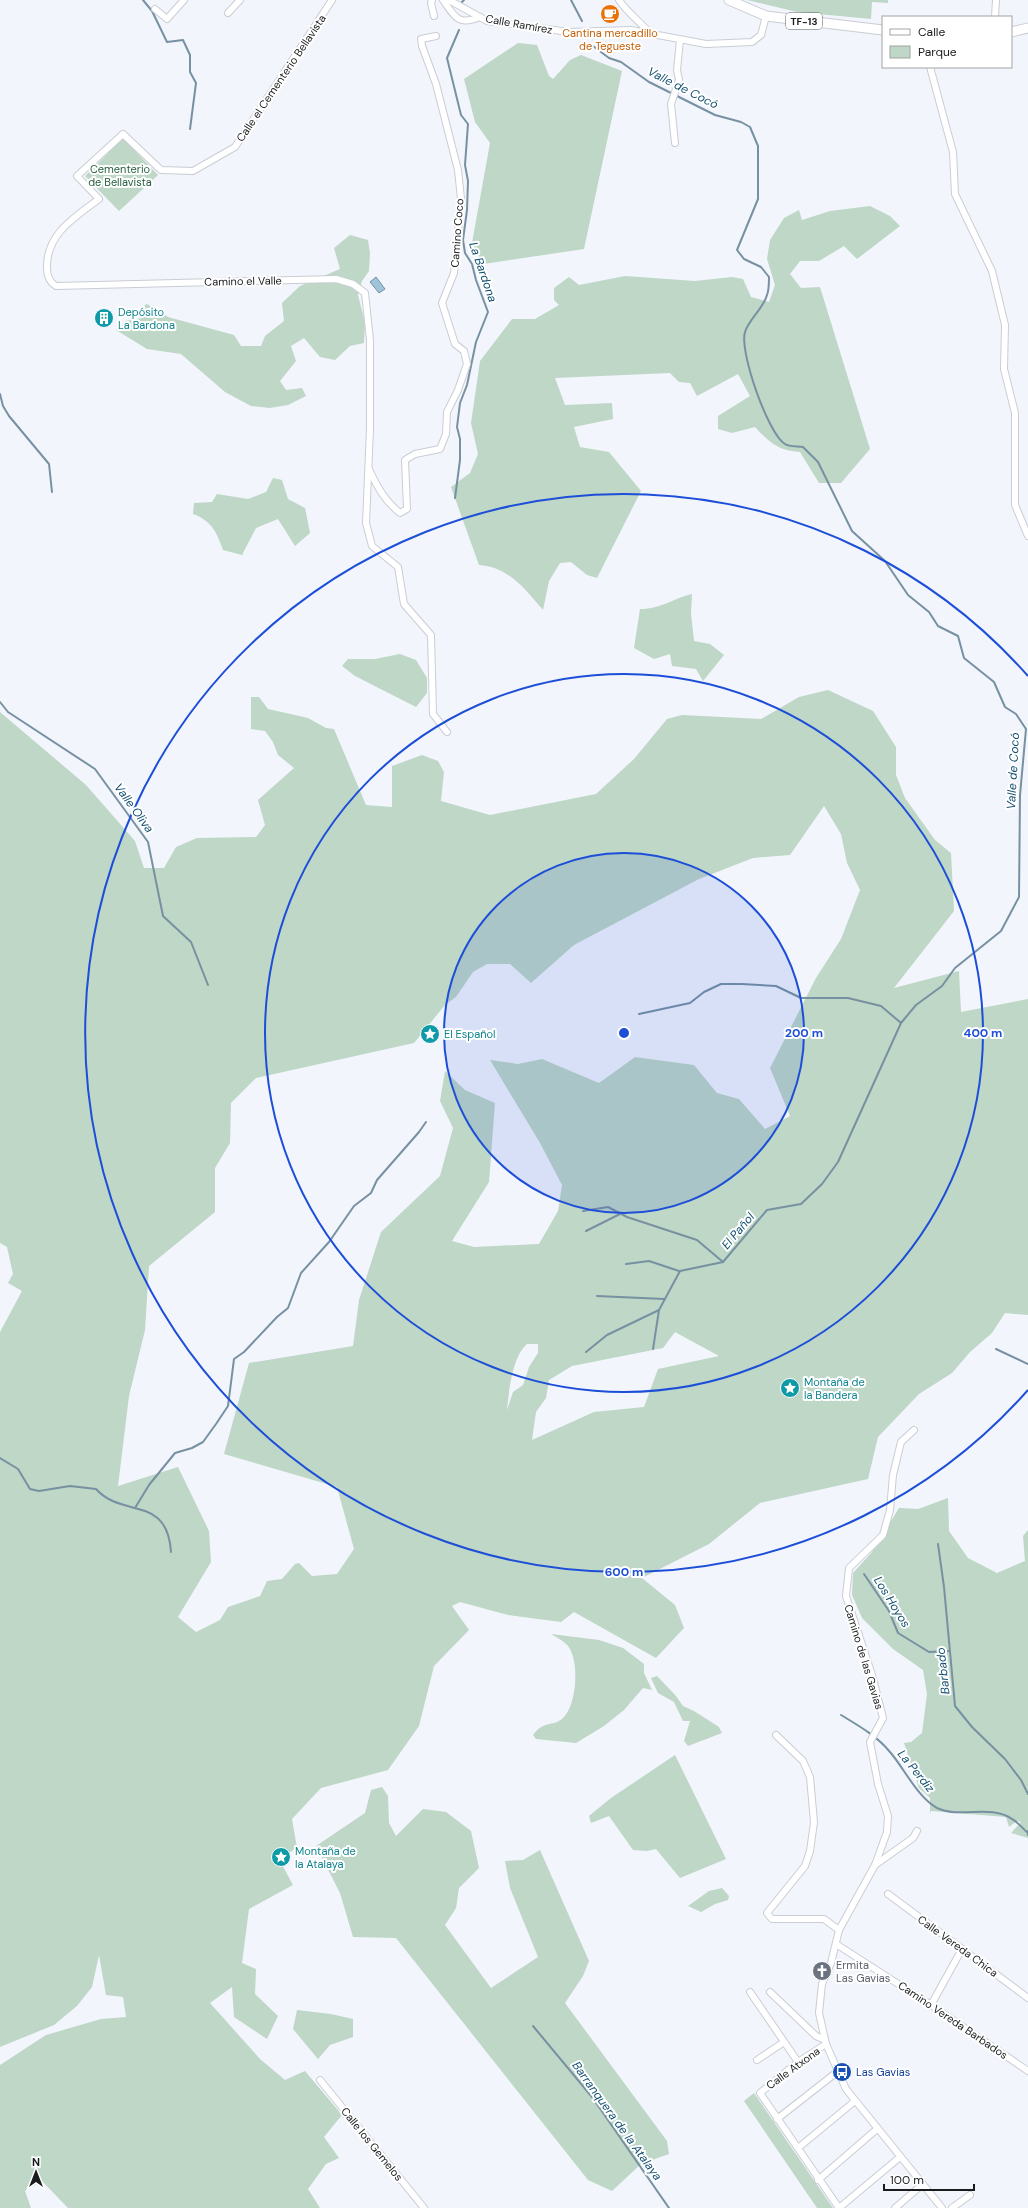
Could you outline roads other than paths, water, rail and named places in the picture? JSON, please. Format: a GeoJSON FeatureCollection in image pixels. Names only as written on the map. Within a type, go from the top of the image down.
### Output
{"type":"FeatureCollection","features":[{"type":"Feature","properties":{"kind":"main road","name":"TF-13"},"geometry":{"type":"LineString","coordinates":[[729,0],[766,16],[882,30]]}},
{"type":"Feature","properties":{"kind":"main road"},"geometry":{"type":"LineString","coordinates":[[1012,32],[1028,28]]}},
{"type":"Feature","properties":{"kind":"street"},"geometry":{"type":"LineString","coordinates":[[155,9],[167,19],[184,0]]}},
{"type":"Feature","properties":{"kind":"street"},"geometry":{"type":"LineString","coordinates":[[228,13],[240,0]]}},
{"type":"Feature","properties":{"kind":"street","name":"Calle el Cementerio Bellavista"},"geometry":{"type":"LineString","coordinates":[[99,198],[77,176],[123,134],[162,170],[193,170],[235,147],[332,0]]}},
{"type":"Feature","properties":{"kind":"street"},"geometry":{"type":"LineString","coordinates":[[432,0],[431,3],[434,16]]}},
{"type":"Feature","properties":{"kind":"street"},"geometry":{"type":"LineString","coordinates":[[443,0],[455,17],[462,21],[470,21],[480,17]]}},
{"type":"Feature","properties":{"kind":"street","name":"Calle Ramírez"},"geometry":{"type":"LineString","coordinates":[[449,0],[487,21],[569,32],[631,30],[649,32],[680,40],[706,44],[752,42],[761,35],[766,16]]}},
{"type":"Feature","properties":{"kind":"street"},"geometry":{"type":"LineString","coordinates":[[619,0],[649,32]]}},
{"type":"Feature","properties":{"kind":"street"},"geometry":{"type":"LineString","coordinates":[[995,16],[996,0]]}},
{"type":"Feature","properties":{"kind":"street","name":"Camino Coco"},"geometry":{"type":"LineString","coordinates":[[368,468],[382,496],[393,508],[400,513],[407,508],[406,460],[415,454],[440,449],[446,434],[446,412],[458,390],[467,364],[464,351],[455,344],[442,303],[454,273],[461,199],[458,170],[436,84],[422,46],[422,39],[436,36]]}},
{"type":"Feature","properties":{"kind":"street"},"geometry":{"type":"LineString","coordinates":[[675,143],[671,104],[679,80],[677,70],[680,40]]}},
{"type":"Feature","properties":{"kind":"street"},"geometry":{"type":"LineString","coordinates":[[930,68],[953,152],[955,194],[992,271],[1005,325],[1004,369],[1014,413],[1014,505],[1028,536]]}},
{"type":"Feature","properties":{"kind":"street","name":"Camino el Valle"},"geometry":{"type":"LineString","coordinates":[[99,198],[58,232],[50,244],[47,260],[47,273],[49,280],[56,286],[336,279],[353,284],[365,293],[370,340],[368,468]]}},
{"type":"Feature","properties":{"kind":"street"},"geometry":{"type":"LineString","coordinates":[[368,468],[366,523],[372,546],[398,567],[404,604],[431,635],[433,714],[447,732]]}},
{"type":"Feature","properties":{"kind":"street","name":"Camino de las Gavias"},"geometry":{"type":"LineString","coordinates":[[914,1430],[901,1442],[893,1475],[890,1510],[882,1535],[850,1568],[846,1596],[872,1675],[882,1718],[870,1742],[878,1784],[888,1816],[887,1832],[875,1865],[839,1930],[836,1944],[822,1984],[819,2013],[826,2042],[837,2072],[855,2101],[942,2208]]}},
{"type":"Feature","properties":{"kind":"street"},"geometry":{"type":"LineString","coordinates":[[776,1735],[803,1761],[810,1777],[814,1822],[810,1851],[805,1866],[768,1913],[772,1919],[824,1919],[839,1930]]}},
{"type":"Feature","properties":{"kind":"street"},"geometry":{"type":"LineString","coordinates":[[875,1865],[913,1838],[917,1831]]}},
{"type":"Feature","properties":{"kind":"street","name":"Calle Vereda Chica"},"geometry":{"type":"LineString","coordinates":[[888,1894],[1028,1998]]}},
{"type":"Feature","properties":{"kind":"street","name":"Camino Vereda Barbados"},"geometry":{"type":"LineString","coordinates":[[836,1944],[931,2004],[1028,2071]]}},
{"type":"Feature","properties":{"kind":"street"},"geometry":{"type":"LineString","coordinates":[[931,2004],[962,1949]]}},
{"type":"Feature","properties":{"kind":"street"},"geometry":{"type":"LineString","coordinates":[[750,1992],[798,2062]]}},
{"type":"Feature","properties":{"kind":"street"},"geometry":{"type":"LineString","coordinates":[[770,1992],[816,2036],[826,2042]]}},
{"type":"Feature","properties":{"kind":"street"},"geometry":{"type":"LineString","coordinates":[[757,2060],[784,2042]]}},
{"type":"Feature","properties":{"kind":"street","name":"Calle Atxona"},"geometry":{"type":"LineString","coordinates":[[777,2119],[760,2092],[826,2042]]}},
{"type":"Feature","properties":{"kind":"street"},"geometry":{"type":"LineString","coordinates":[[837,2072],[777,2119],[798,2148],[818,2180],[839,2208],[900,2157]]}},
{"type":"Feature","properties":{"kind":"street","name":"Calle los Gemelos"},"geometry":{"type":"LineString","coordinates":[[320,2080],[424,2208]]}},
{"type":"Feature","properties":{"kind":"street"},"geometry":{"type":"LineString","coordinates":[[798,2148],[855,2101]]}},
{"type":"Feature","properties":{"kind":"street"},"geometry":{"type":"LineString","coordinates":[[818,2180],[877,2129]]}},
{"type":"Feature","properties":{"kind":"street"},"geometry":{"type":"LineString","coordinates":[[894,2208],[923,2184]]}},
{"type":"Feature","properties":{"kind":"street"},"geometry":{"type":"LineString","coordinates":[[952,2208],[970,2195]]}},
{"type":"Feature","properties":{"kind":"water"},"geometry":{"type":"Polygon","coordinates":[[[376,277],[385,289],[379,293],[370,282],[376,277]]]}},
{"type":"Feature","properties":{"kind":"waterway"},"geometry":{"type":"LineString","coordinates":[[143,0],[152,11],[167,42],[183,40],[190,55],[190,72],[196,83],[190,129]]}},
{"type":"Feature","properties":{"kind":"waterway","name":"Valle de Cocó"},"geometry":{"type":"LineString","coordinates":[[571,0],[582,21]]}},
{"type":"Feature","properties":{"kind":"waterway","name":"La Bardona"},"geometry":{"type":"LineString","coordinates":[[455,498],[460,460],[460,439],[457,427],[460,403],[467,385],[476,342],[488,312],[476,280],[472,264],[465,253],[463,240],[467,210],[468,181],[465,165],[468,124],[461,115],[447,58],[459,30]]}},
{"type":"Feature","properties":{"kind":"waterway","name":"Valle de Cocó"},"geometry":{"type":"LineString","coordinates":[[593,46],[609,58],[621,62],[649,82],[715,115],[741,122],[750,127],[758,146],[758,199],[737,250],[744,259],[761,267],[769,277],[768,291],[765,300],[747,327],[744,342],[746,356],[763,409],[778,437],[785,444],[803,447],[818,462],[852,531],[885,561],[908,595],[929,612],[938,626],[958,636],[964,658],[994,682],[1005,707],[1016,714],[1026,729],[1020,795],[1019,897],[1001,931],[955,968],[942,986],[916,1005],[901,1023],[881,1006],[848,998],[801,998],[776,986],[742,984],[721,984],[704,992],[690,1003],[639,1014]]}},
{"type":"Feature","properties":{"kind":"waterway"},"geometry":{"type":"LineString","coordinates":[[0,394],[3,406],[9,416],[49,464],[52,492]]}},
{"type":"Feature","properties":{"kind":"waterway","name":"Valle Oliva"},"geometry":{"type":"LineString","coordinates":[[0,702],[8,712],[95,769],[148,842],[163,916],[191,942],[208,985]]}},
{"type":"Feature","properties":{"kind":"waterway","name":"El Pañol"},"geometry":{"type":"LineString","coordinates":[[586,1352],[607,1335],[659,1310],[680,1271],[723,1262],[767,1210],[801,1204],[822,1184],[838,1162],[901,1023]]}},
{"type":"Feature","properties":{"kind":"waterway"},"geometry":{"type":"LineString","coordinates":[[135,1508],[149,1485],[175,1453],[192,1448],[203,1442],[228,1406],[234,1359],[244,1352],[277,1317],[288,1308],[301,1273],[329,1242],[354,1206],[371,1193],[377,1180],[426,1122]]}},
{"type":"Feature","properties":{"kind":"waterway"},"geometry":{"type":"LineString","coordinates":[[583,1211],[608,1207],[627,1217],[697,1240],[723,1262]]}},
{"type":"Feature","properties":{"kind":"waterway"},"geometry":{"type":"LineString","coordinates":[[586,1231],[620,1214]]}},
{"type":"Feature","properties":{"kind":"waterway"},"geometry":{"type":"LineString","coordinates":[[626,1264],[649,1261],[679,1271]]}},
{"type":"Feature","properties":{"kind":"waterway"},"geometry":{"type":"LineString","coordinates":[[597,1296],[664,1299]]}},
{"type":"Feature","properties":{"kind":"waterway"},"geometry":{"type":"LineString","coordinates":[[653,1349],[659,1310]]}},
{"type":"Feature","properties":{"kind":"waterway"},"geometry":{"type":"LineString","coordinates":[[996,1349],[1028,1364]]}},
{"type":"Feature","properties":{"kind":"waterway"},"geometry":{"type":"LineString","coordinates":[[0,1458],[18,1469],[30,1489],[39,1491],[70,1486],[96,1489],[107,1498],[153,1514],[161,1522],[168,1534],[171,1552]]}},
{"type":"Feature","properties":{"kind":"waterway","name":"Barbado"},"geometry":{"type":"LineString","coordinates":[[938,1544],[944,1587],[955,1706],[972,1727],[1005,1759],[1021,1780],[1028,1794]]}},
{"type":"Feature","properties":{"kind":"waterway","name":"Los Hoyos"},"geometry":{"type":"LineString","coordinates":[[864,1574],[889,1611],[898,1633],[929,1652],[949,1651]]}},
{"type":"Feature","properties":{"kind":"waterway","name":"La Perdiz"},"geometry":{"type":"LineString","coordinates":[[841,1715],[885,1746],[917,1790],[937,1808],[956,1812],[994,1812],[1014,1820],[1028,1833]]}},
{"type":"Feature","properties":{"kind":"waterway","name":"Barranquera de la Atalaya"},"geometry":{"type":"LineString","coordinates":[[533,2026],[592,2097],[669,2208]]}},
{"type":"Feature","properties":{"kind":"place","name":"Cantina mercadillo de Tegueste"},"geometry":{"type":"Point","coordinates":[610,14]}},
{"type":"Feature","properties":{"kind":"place","name":"Depósito La Bardona"},"geometry":{"type":"Point","coordinates":[104,318]}},
{"type":"Feature","properties":{"kind":"place","name":"El Español"},"geometry":{"type":"Point","coordinates":[430,1034]}},
{"type":"Feature","properties":{"kind":"place","name":"Montaña de la Bandera"},"geometry":{"type":"Point","coordinates":[790,1388]}},
{"type":"Feature","properties":{"kind":"place","name":"Montaña de la Atalaya"},"geometry":{"type":"Point","coordinates":[281,1857]}},
{"type":"Feature","properties":{"kind":"place","name":"Ermita Las Gavias"},"geometry":{"type":"Point","coordinates":[822,1971]}},
{"type":"Feature","properties":{"kind":"place","name":"Las Gavias"},"geometry":{"type":"Point","coordinates":[842,2072]}},
{"type":"Feature","properties":{"kind":"park label","name":"Cementerio de Bellavista"},"geometry":{"type":"Point","coordinates":[120,175]}}]}
